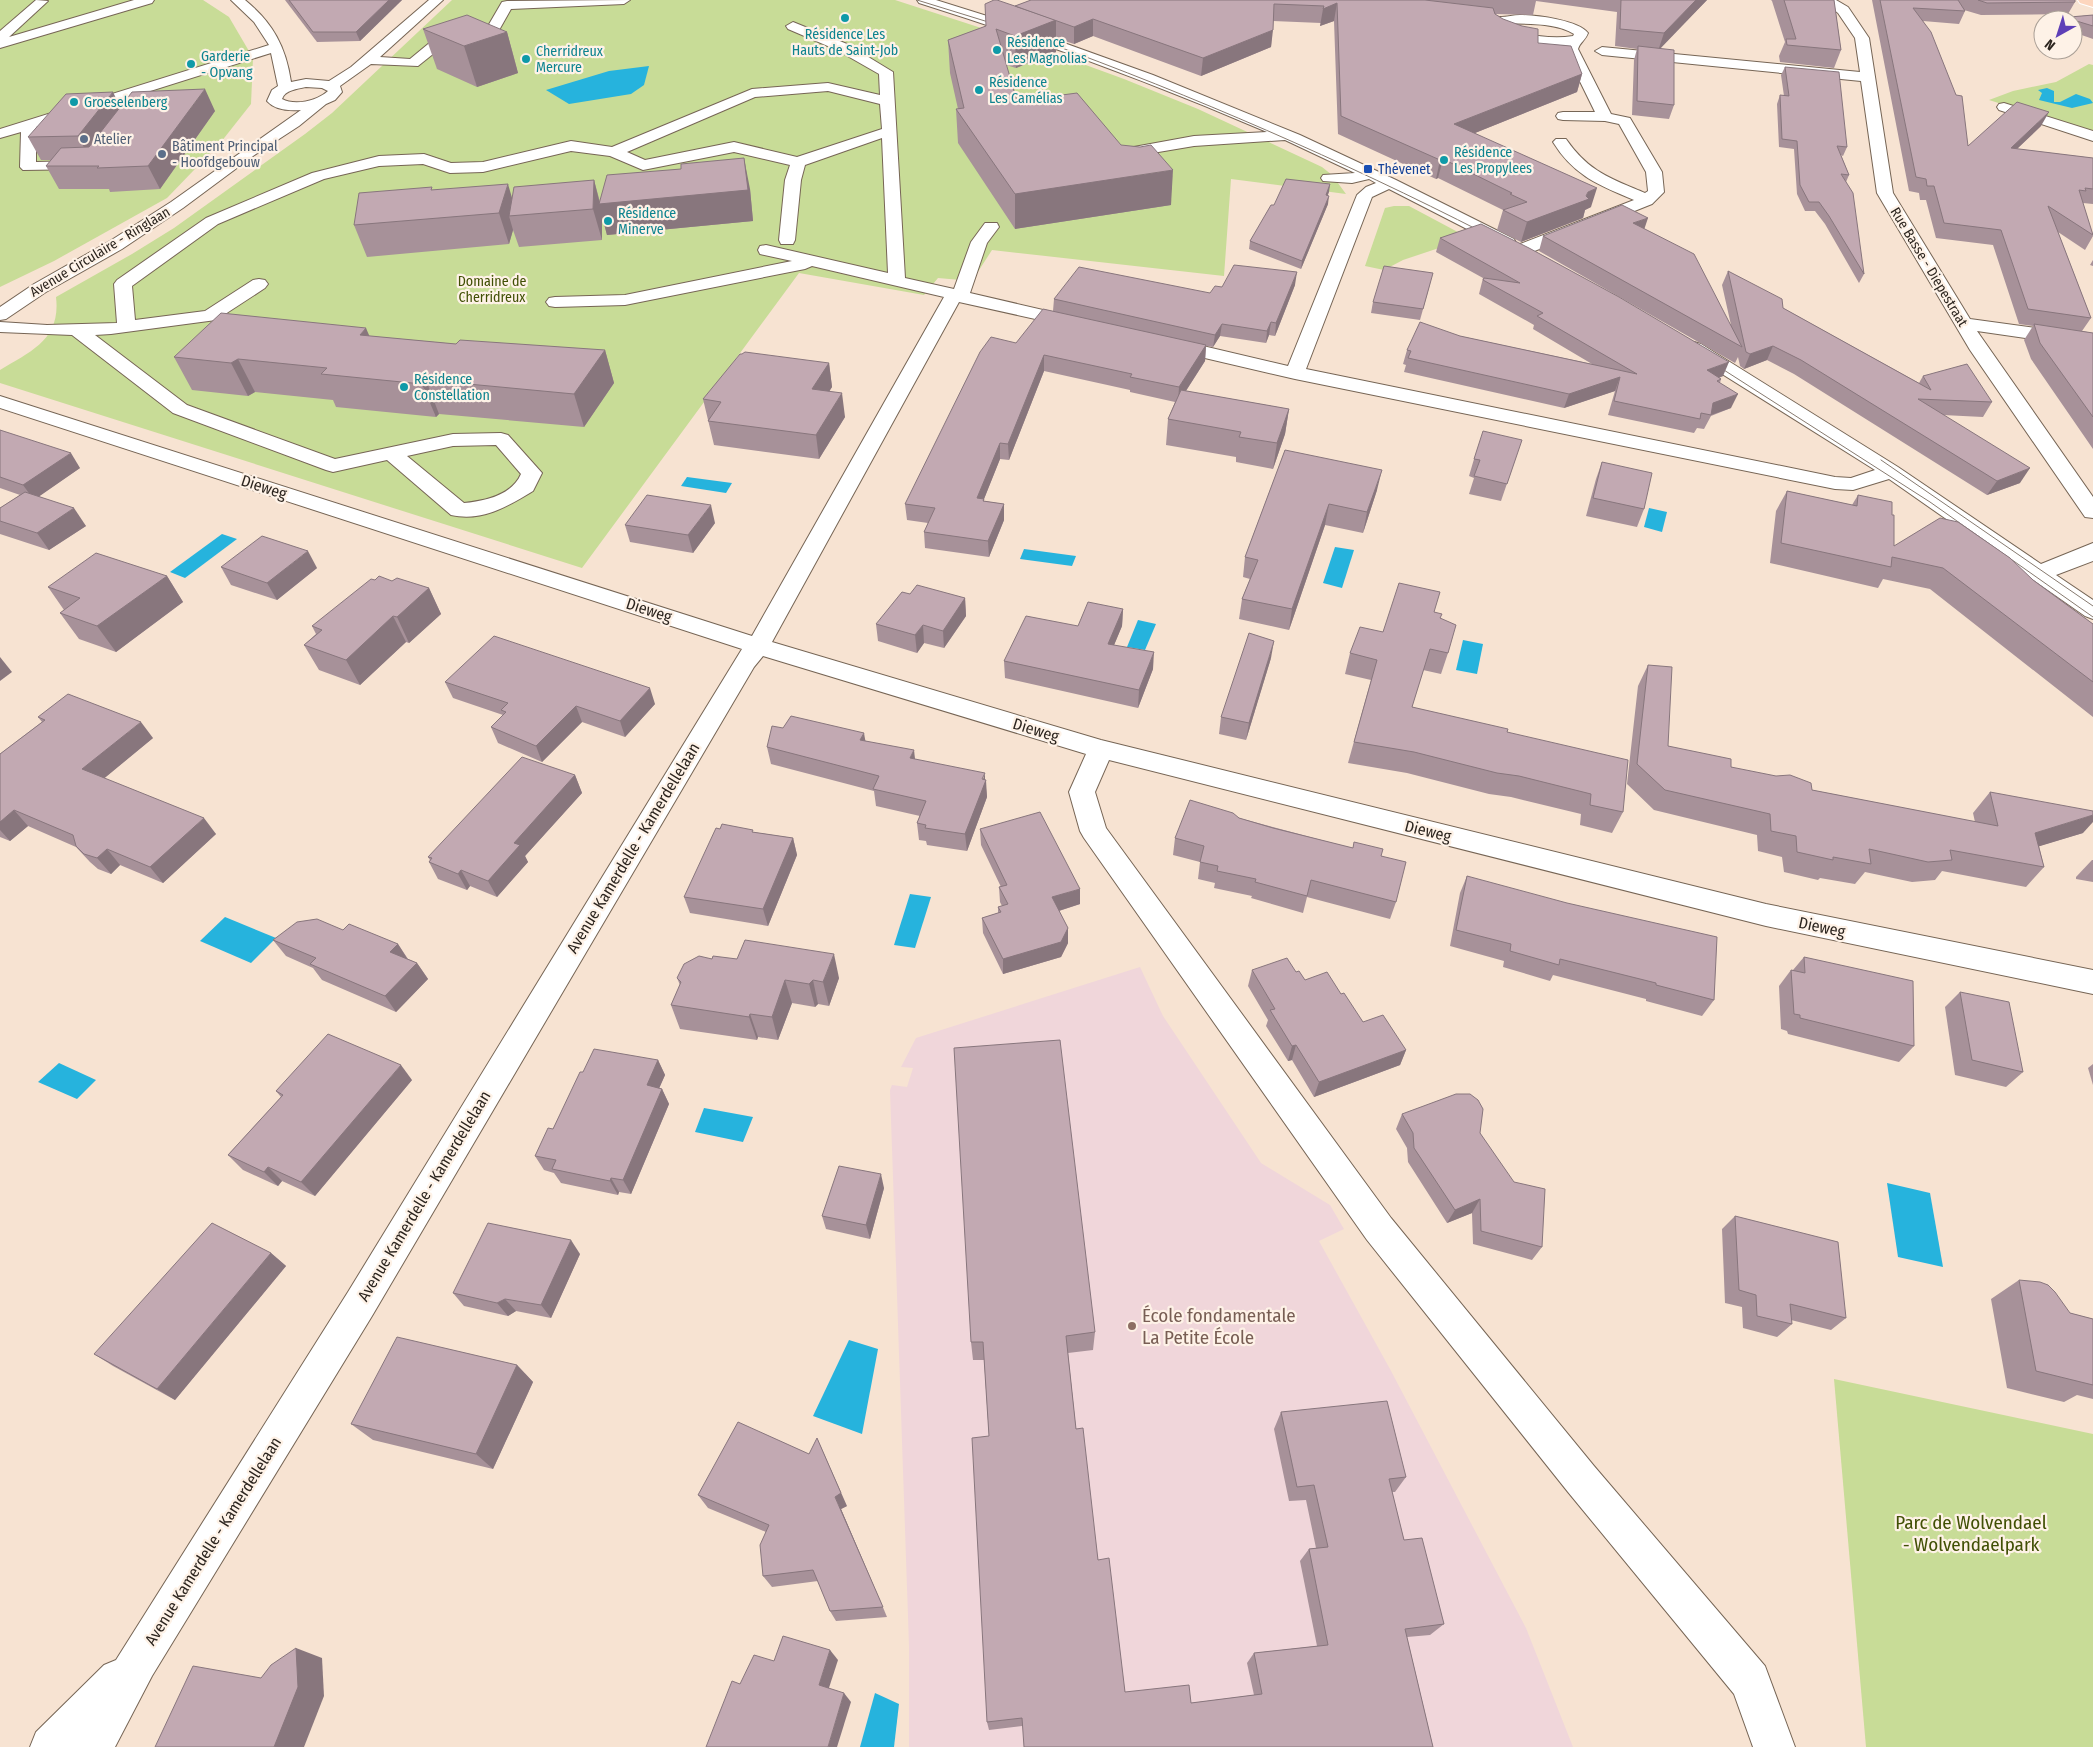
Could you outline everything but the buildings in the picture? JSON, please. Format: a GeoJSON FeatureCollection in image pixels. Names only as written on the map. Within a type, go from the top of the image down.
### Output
{"type":"FeatureCollection","features":[{"type":"Feature","properties":{"kind":"main road"},"geometry":{"type":"LineString","coordinates":[[2084,0],[2093,2]]}},
{"type":"Feature","properties":{"kind":"street"},"geometry":{"type":"LineString","coordinates":[[0,44],[148,0]]}},
{"type":"Feature","properties":{"kind":"street"},"geometry":{"type":"LineString","coordinates":[[237,0],[257,15],[269,31],[277,47],[282,64],[284,88],[312,83],[330,86],[356,70],[437,0]]}},
{"type":"Feature","properties":{"kind":"street"},"geometry":{"type":"LineString","coordinates":[[368,60],[413,62],[438,43],[493,29],[507,4],[624,0]]}},
{"type":"Feature","properties":{"kind":"street"},"geometry":{"type":"LineString","coordinates":[[927,0],[1093,56],[1186,92],[1290,136],[1390,183],[1545,263]]}},
{"type":"Feature","properties":{"kind":"street","name":"Rue Basse - Diepestraat"},"geometry":{"type":"LineString","coordinates":[[1827,0],[1843,10],[1862,38],[1885,193],[1979,350],[2093,512]]}},
{"type":"Feature","properties":{"kind":"street"},"geometry":{"type":"LineString","coordinates":[[0,38],[42,1]]}},
{"type":"Feature","properties":{"kind":"street"},"geometry":{"type":"LineString","coordinates":[[1455,15],[1474,13],[1501,21],[1497,23],[1497,27],[1512,35],[1560,42],[1574,34],[1586,19]]}},
{"type":"Feature","properties":{"kind":"street"},"geometry":{"type":"LineString","coordinates":[[794,26],[842,47],[886,72],[897,282]]}},
{"type":"Feature","properties":{"kind":"street"},"geometry":{"type":"LineString","coordinates":[[1574,34],[1572,49],[1605,117]]}},
{"type":"Feature","properties":{"kind":"street"},"geometry":{"type":"LineString","coordinates":[[0,134],[277,47]]}},
{"type":"Feature","properties":{"kind":"street"},"geometry":{"type":"LineString","coordinates":[[1602,51],[1868,77]]}},
{"type":"Feature","properties":{"kind":"street"},"geometry":{"type":"LineString","coordinates":[[143,104],[154,86]]}},
{"type":"Feature","properties":{"kind":"street","name":"Avenue Circulaire - Ringlaan"},"geometry":{"type":"LineString","coordinates":[[0,315],[40,288],[124,240],[199,190],[248,153],[327,99],[335,92],[330,86]]}},
{"type":"Feature","properties":{"kind":"street"},"geometry":{"type":"LineString","coordinates":[[614,152],[752,93],[828,87],[887,101]]}},
{"type":"Feature","properties":{"kind":"street","name":"Avenue Circulaire - Ringlaan"},"geometry":{"type":"LineString","coordinates":[[248,153],[265,120],[276,104],[274,98],[284,88]]}},
{"type":"Feature","properties":{"kind":"street"},"geometry":{"type":"LineString","coordinates":[[276,104],[299,106],[320,102]]}},
{"type":"Feature","properties":{"kind":"street"},"geometry":{"type":"LineString","coordinates":[[2004,107],[2093,136]]}},
{"type":"Feature","properties":{"kind":"street"},"geometry":{"type":"LineString","coordinates":[[1516,247],[1647,200],[1656,192],[1654,172],[1625,121],[1605,117],[1563,116]]}},
{"type":"Feature","properties":{"kind":"street"},"geometry":{"type":"LineString","coordinates":[[29,125],[28,167],[95,166]]}},
{"type":"Feature","properties":{"kind":"street"},"geometry":{"type":"LineString","coordinates":[[126,327],[123,284],[212,221],[318,176],[379,161],[424,159],[450,168],[483,167],[571,146],[614,152],[643,165],[734,147],[798,162],[889,131]]}},
{"type":"Feature","properties":{"kind":"street"},"geometry":{"type":"LineString","coordinates":[[1114,155],[1194,141],[1290,136]]}},
{"type":"Feature","properties":{"kind":"street"},"geometry":{"type":"LineString","coordinates":[[1561,142],[1567,155],[1583,170],[1647,200]]}},
{"type":"Feature","properties":{"kind":"street"},"geometry":{"type":"LineString","coordinates":[[787,240],[793,180],[798,162]]}},
{"type":"Feature","properties":{"kind":"street"},"geometry":{"type":"LineString","coordinates":[[1329,178],[1352,178],[1371,174]]}},
{"type":"Feature","properties":{"kind":"street"},"geometry":{"type":"LineString","coordinates":[[1295,373],[1365,195],[1390,183]]}},
{"type":"Feature","properties":{"kind":"street"},"geometry":{"type":"LineString","coordinates":[[1516,247],[1610,207],[1601,203]]}},
{"type":"Feature","properties":{"kind":"street","name":"Avenue Kamerdelle - Kamerdellelaan"},"geometry":{"type":"LineString","coordinates":[[92,1747],[138,1662],[365,1295],[745,662],[758,646],[956,296],[979,242],[991,227]]}},
{"type":"Feature","properties":{"kind":"street"},"geometry":{"type":"LineString","coordinates":[[766,250],[1094,327]]}},
{"type":"Feature","properties":{"kind":"street"},"geometry":{"type":"LineString","coordinates":[[555,302],[625,300],[814,262]]}},
{"type":"Feature","properties":{"kind":"street"},"geometry":{"type":"LineString","coordinates":[[0,327],[76,330],[126,327],[210,316],[259,284]]}},
{"type":"Feature","properties":{"kind":"street"},"geometry":{"type":"LineString","coordinates":[[1964,324],[2093,342]]}},
{"type":"Feature","properties":{"kind":"street"},"geometry":{"type":"LineString","coordinates":[[76,330],[180,409],[333,466],[391,453],[453,440],[500,438],[532,474],[526,487],[491,507],[460,510],[391,453]]}},
{"type":"Feature","properties":{"kind":"street"},"geometry":{"type":"LineString","coordinates":[[1151,340],[1295,373],[1834,483],[1854,484],[1891,471]]}},
{"type":"Feature","properties":{"kind":"street"},"geometry":{"type":"LineString","coordinates":[[1681,340],[1891,471],[2093,612]]}},
{"type":"Feature","properties":{"kind":"street","name":"Dieweg"},"geometry":{"type":"LineString","coordinates":[[0,402],[758,646],[1101,749],[1766,915],[2093,982]]}},
{"type":"Feature","properties":{"kind":"street"},"geometry":{"type":"LineString","coordinates":[[2039,573],[2084,556],[2093,550]]}},
{"type":"Feature","properties":{"kind":"street"},"geometry":{"type":"LineString","coordinates":[[1101,749],[1082,792],[1093,830],[1379,1229],[1581,1479],[1750,1681],[1774,1747]]}},
{"type":"Feature","properties":{"kind":"street"},"geometry":{"type":"LineString","coordinates":[[52,1747],[138,1662]]}},
{"type":"Feature","properties":{"kind":"shaded area","name":"École fondamentale La Petite École"},"geometry":{"type":"Polygon","coordinates":[[[1140,967],[1163,1016],[1261,1163],[1330,1205],[1344,1229],[1319,1241],[1390,1369],[1526,1628],[1573,1747],[909,1747],[909,1646],[890,1090],[892,1085],[907,1087],[913,1068],[901,1067],[916,1038],[1140,967]]]}},
{"type":"Feature","properties":{"kind":"green space"},"geometry":{"type":"Polygon","coordinates":[[[0,0],[203,0],[229,17],[253,58],[251,104],[221,142],[167,198],[54,261],[0,287],[0,0]]]}},
{"type":"Feature","properties":{"kind":"green space","name":"Domaine de Cherridreux"},"geometry":{"type":"Polygon","coordinates":[[[452,0],[895,0],[1012,38],[1124,79],[1198,109],[1322,167],[1332,175],[1346,194],[1231,179],[1224,276],[992,250],[972,281],[938,278],[924,295],[799,273],[582,568],[0,383],[0,370],[33,350],[49,334],[54,323],[56,297],[174,228],[305,134],[332,113],[452,0]]]}},
{"type":"Feature","properties":{"kind":"green space"},"geometry":{"type":"Polygon","coordinates":[[[2089,64],[2093,65],[2093,133],[1989,100],[2013,91],[2056,82],[2089,64]]]}},
{"type":"Feature","properties":{"kind":"green space"},"geometry":{"type":"Polygon","coordinates":[[[1409,206],[1469,238],[1403,260],[1384,270],[1365,266],[1385,208],[1409,206]]]}},
{"type":"Feature","properties":{"kind":"green space","name":"Parc de Wolvendael - Wolvendaelpark"},"geometry":{"type":"Polygon","coordinates":[[[1834,1379],[2093,1434],[2093,1747],[1866,1747],[1834,1379]]]}},
{"type":"Feature","properties":{"kind":"water"},"geometry":{"type":"Polygon","coordinates":[[[649,66],[644,85],[631,94],[569,104],[546,90],[609,71],[649,66]]]}},
{"type":"Feature","properties":{"kind":"water"},"geometry":{"type":"Polygon","coordinates":[[[2047,88],[2054,91],[2054,102],[2060,102],[2076,94],[2090,99],[2093,103],[2072,108],[2039,100],[2042,93],[2038,90],[2047,88]]]}},
{"type":"Feature","properties":{"kind":"water"},"geometry":{"type":"Polygon","coordinates":[[[687,477],[732,483],[726,493],[681,486],[687,477]]]}},
{"type":"Feature","properties":{"kind":"water"},"geometry":{"type":"Polygon","coordinates":[[[1649,508],[1667,512],[1662,532],[1644,527],[1649,508]]]}},
{"type":"Feature","properties":{"kind":"water"},"geometry":{"type":"Polygon","coordinates":[[[222,534],[237,539],[185,578],[170,572],[222,534]]]}},
{"type":"Feature","properties":{"kind":"water"},"geometry":{"type":"Polygon","coordinates":[[[1335,547],[1354,550],[1342,588],[1323,583],[1335,547]]]}},
{"type":"Feature","properties":{"kind":"water"},"geometry":{"type":"Polygon","coordinates":[[[1024,549],[1076,556],[1072,566],[1020,559],[1024,549]]]}},
{"type":"Feature","properties":{"kind":"water"},"geometry":{"type":"Polygon","coordinates":[[[1138,620],[1156,624],[1145,650],[1127,647],[1138,620]]]}},
{"type":"Feature","properties":{"kind":"water"},"geometry":{"type":"Polygon","coordinates":[[[1463,640],[1483,644],[1477,674],[1456,670],[1463,640]]]}},
{"type":"Feature","properties":{"kind":"water"},"geometry":{"type":"Polygon","coordinates":[[[910,894],[931,897],[915,948],[894,945],[910,894]]]}},
{"type":"Feature","properties":{"kind":"water"},"geometry":{"type":"Polygon","coordinates":[[[225,917],[276,938],[251,963],[200,941],[225,917]]]}},
{"type":"Feature","properties":{"kind":"water"},"geometry":{"type":"Polygon","coordinates":[[[59,1063],[96,1080],[77,1099],[38,1082],[59,1063]]]}},
{"type":"Feature","properties":{"kind":"water"},"geometry":{"type":"Polygon","coordinates":[[[704,1108],[753,1117],[743,1142],[695,1132],[704,1108]]]}},
{"type":"Feature","properties":{"kind":"water"},"geometry":{"type":"Polygon","coordinates":[[[1887,1183],[1930,1193],[1943,1267],[1898,1257],[1887,1183]]]}},
{"type":"Feature","properties":{"kind":"water"},"geometry":{"type":"Polygon","coordinates":[[[849,1340],[878,1349],[862,1434],[813,1416],[849,1340]]]}},
{"type":"Feature","properties":{"kind":"water"},"geometry":{"type":"Polygon","coordinates":[[[875,1693],[899,1704],[894,1747],[860,1747],[875,1693]]]}},
{"type":"Feature","properties":{"kind":"tram line"},"geometry":{"type":"LineString","coordinates":[[917,0],[998,25]]}},
{"type":"Feature","properties":{"kind":"tram line"},"geometry":{"type":"LineString","coordinates":[[1043,41],[1155,84],[1266,130],[1376,180],[1484,233]]}},
{"type":"Feature","properties":{"kind":"tram line"},"geometry":{"type":"LineString","coordinates":[[1713,363],[1930,502],[2093,617]]}},
{"type":"Feature","properties":{"kind":"tram line"},"geometry":{"type":"LineString","coordinates":[[1881,460],[2093,606]]}},
{"type":"Feature","properties":{"kind":"place","name":"Résidence Les Hauts de Saint-Job"},"geometry":{"type":"Point","coordinates":[845,18]}},
{"type":"Feature","properties":{"kind":"place","name":"Résidence Les Magnolias"},"geometry":{"type":"Point","coordinates":[997,50]}},
{"type":"Feature","properties":{"kind":"place","name":"Cherridreux Mercure"},"geometry":{"type":"Point","coordinates":[526,59]}},
{"type":"Feature","properties":{"kind":"place","name":"Garderie - Opvang"},"geometry":{"type":"Point","coordinates":[191,64]}},
{"type":"Feature","properties":{"kind":"place","name":"Résidence Les Camélias"},"geometry":{"type":"Point","coordinates":[979,90]}},
{"type":"Feature","properties":{"kind":"place","name":"Groeselenberg"},"geometry":{"type":"Point","coordinates":[74,102]}},
{"type":"Feature","properties":{"kind":"place","name":"Atelier"},"geometry":{"type":"Point","coordinates":[84,139]}},
{"type":"Feature","properties":{"kind":"place","name":"Bâtiment Principal - Hoofdgebouw"},"geometry":{"type":"Point","coordinates":[162,154]}},
{"type":"Feature","properties":{"kind":"place","name":"Résidence Les Propylees"},"geometry":{"type":"Point","coordinates":[1444,160]}},
{"type":"Feature","properties":{"kind":"place","name":"Thévenet"},"geometry":{"type":"Point","coordinates":[1368,169]}},
{"type":"Feature","properties":{"kind":"place","name":"Résidence Minerve"},"geometry":{"type":"Point","coordinates":[608,221]}},
{"type":"Feature","properties":{"kind":"place","name":"Résidence Constellation"},"geometry":{"type":"Point","coordinates":[404,387]}},
{"type":"Feature","properties":{"kind":"place","name":"École fondamentale La Petite École"},"geometry":{"type":"Point","coordinates":[1132,1326]}}]}
